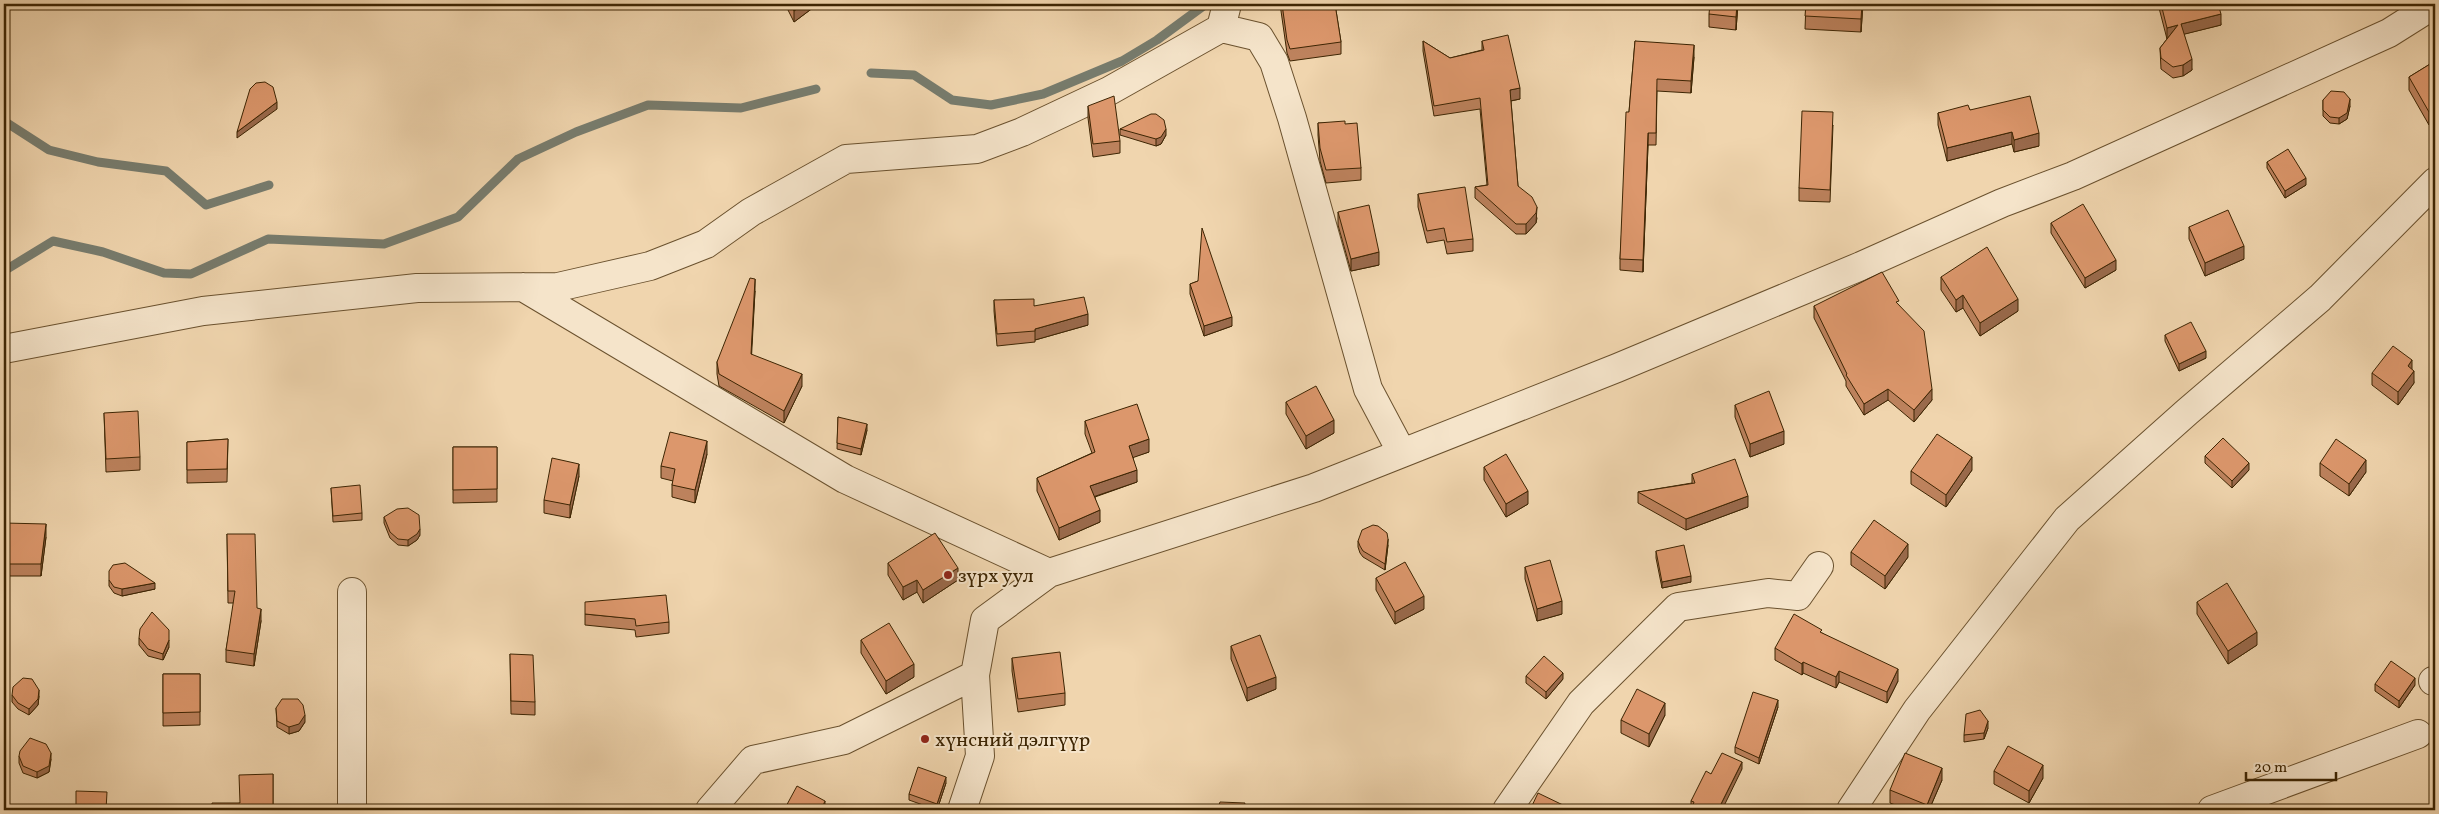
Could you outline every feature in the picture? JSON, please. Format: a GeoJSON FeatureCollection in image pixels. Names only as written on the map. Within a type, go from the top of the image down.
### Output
{"type":"FeatureCollection","features":[{"type":"Feature","properties":{"kind":"street"},"geometry":{"type":"LineString","coordinates":[[962,810],[980,756],[975,675],[985,620],[1049,573],[1314,488],[1662,350],[2002,203],[2073,176],[2389,33],[2435,4]]}},
{"type":"Feature","properties":{"kind":"street"},"geometry":{"type":"LineString","coordinates":[[4,349],[203,311],[417,288],[558,287],[641,268],[706,244],[751,212],[846,159],[977,149],[1022,132],[1110,91],[1224,16],[1258,37],[1274,62],[1292,118],[1368,389],[1402,453]]}},
{"type":"Feature","properties":{"kind":"street"},"geometry":{"type":"LineString","coordinates":[[1851,810],[1917,710],[2067,519],[2187,412],[2320,298],[2435,182]]}},
{"type":"Feature","properties":{"kind":"street"},"geometry":{"type":"LineString","coordinates":[[523,287],[845,479],[1049,573]]}},
{"type":"Feature","properties":{"kind":"street"},"geometry":{"type":"LineString","coordinates":[[1507,810],[1581,703],[1678,607],[1768,593],[1798,596],[1819,566]]}},
{"type":"Feature","properties":{"kind":"street"},"geometry":{"type":"LineString","coordinates":[[352,592],[352,810]]}},
{"type":"Feature","properties":{"kind":"street"},"geometry":{"type":"LineString","coordinates":[[710,810],[753,760],[844,740],[975,675]]}},
{"type":"Feature","properties":{"kind":"street"},"geometry":{"type":"LineString","coordinates":[[2212,810],[2418,734]]}},
{"type":"Feature","properties":{"kind":"building"},"geometry":{"type":"Polygon","coordinates":[[[790,4],[803,4],[794,11],[790,4]]]}},
{"type":"Feature","properties":{"kind":"building"},"geometry":{"type":"Polygon","coordinates":[[[1282,4],[1335,4],[1341,42],[1290,49],[1282,4]]]}},
{"type":"Feature","properties":{"kind":"building"},"geometry":{"type":"Polygon","coordinates":[[[1710,4],[1737,4],[1736,17],[1709,14],[1710,4]]]}},
{"type":"Feature","properties":{"kind":"building"},"geometry":{"type":"Polygon","coordinates":[[[1806,4],[1862,4],[1861,19],[1805,16],[1806,4]]]}},
{"type":"Feature","properties":{"kind":"building"},"geometry":{"type":"Polygon","coordinates":[[[2161,4],[2218,4],[2221,14],[2181,24],[2192,59],[2183,65],[2173,67],[2161,58],[2160,48],[2178,25],[2167,28],[2161,4]]]}},
{"type":"Feature","properties":{"kind":"building"},"geometry":{"type":"Polygon","coordinates":[[[1508,35],[1520,88],[1510,90],[1518,186],[1532,197],[1537,207],[1536,213],[1526,224],[1516,224],[1475,187],[1488,185],[1480,98],[1434,106],[1423,41],[1450,58],[1484,50],[1482,41],[1508,35]]]}},
{"type":"Feature","properties":{"kind":"building"},"geometry":{"type":"Polygon","coordinates":[[[1635,41],[1694,45],[1691,81],[1657,79],[1656,133],[1648,133],[1643,260],[1620,259],[1626,112],[1629,112],[1635,41]]]}},
{"type":"Feature","properties":{"kind":"building"},"geometry":{"type":"Polygon","coordinates":[[[2435,61],[2435,109],[2429,112],[2409,77],[2435,61]]]}},
{"type":"Feature","properties":{"kind":"building"},"geometry":{"type":"Polygon","coordinates":[[[265,82],[273,87],[277,102],[237,132],[250,89],[256,83],[265,82]]]}},
{"type":"Feature","properties":{"kind":"building"},"geometry":{"type":"Polygon","coordinates":[[[2331,91],[2344,92],[2350,99],[2347,113],[2339,118],[2330,117],[2323,110],[2323,100],[2331,91]]]}},
{"type":"Feature","properties":{"kind":"building"},"geometry":{"type":"Polygon","coordinates":[[[1114,96],[1120,141],[1093,144],[1088,106],[1114,96]]]}},
{"type":"Feature","properties":{"kind":"building"},"geometry":{"type":"Polygon","coordinates":[[[2030,96],[2039,133],[2014,140],[2012,132],[1947,148],[1938,113],[1968,105],[1970,110],[2030,96]]]}},
{"type":"Feature","properties":{"kind":"building"},"geometry":{"type":"Polygon","coordinates":[[[1802,111],[1833,112],[1830,190],[1799,188],[1802,111]]]}},
{"type":"Feature","properties":{"kind":"building"},"geometry":{"type":"Polygon","coordinates":[[[1151,114],[1156,114],[1164,120],[1166,129],[1161,137],[1156,139],[1120,129],[1151,114]]]}},
{"type":"Feature","properties":{"kind":"building"},"geometry":{"type":"Polygon","coordinates":[[[1345,121],[1345,124],[1357,123],[1361,168],[1326,170],[1320,148],[1318,123],[1345,121]]]}},
{"type":"Feature","properties":{"kind":"building"},"geometry":{"type":"Polygon","coordinates":[[[2288,149],[2306,178],[2285,191],[2267,162],[2288,149]]]}},
{"type":"Feature","properties":{"kind":"building"},"geometry":{"type":"Polygon","coordinates":[[[1465,187],[1473,239],[1447,242],[1444,228],[1427,231],[1418,194],[1465,187]]]}},
{"type":"Feature","properties":{"kind":"building"},"geometry":{"type":"Polygon","coordinates":[[[2083,204],[2116,260],[2085,278],[2051,223],[2083,204]]]}},
{"type":"Feature","properties":{"kind":"building"},"geometry":{"type":"Polygon","coordinates":[[[1369,205],[1379,252],[1351,259],[1338,212],[1369,205]]]}},
{"type":"Feature","properties":{"kind":"building"},"geometry":{"type":"Polygon","coordinates":[[[2228,210],[2244,246],[2205,263],[2189,227],[2228,210]]]}},
{"type":"Feature","properties":{"kind":"building"},"geometry":{"type":"Polygon","coordinates":[[[1202,228],[1232,317],[1204,326],[1190,284],[1198,281],[1202,228]]]}},
{"type":"Feature","properties":{"kind":"building"},"geometry":{"type":"Polygon","coordinates":[[[1987,247],[2018,299],[1980,323],[1963,295],[1956,300],[1941,277],[1987,247]]]}},
{"type":"Feature","properties":{"kind":"building"},"geometry":{"type":"Polygon","coordinates":[[[1882,272],[1899,301],[1896,302],[1924,331],[1932,389],[1914,410],[1888,389],[1864,404],[1846,375],[1814,306],[1882,272]]]}},
{"type":"Feature","properties":{"kind":"building"},"geometry":{"type":"Polygon","coordinates":[[[750,278],[755,279],[751,354],[802,374],[784,411],[719,374],[717,362],[750,278]]]}},
{"type":"Feature","properties":{"kind":"building"},"geometry":{"type":"Polygon","coordinates":[[[1084,297],[1088,314],[1035,329],[1035,331],[997,334],[994,300],[1034,299],[1034,306],[1084,297]]]}},
{"type":"Feature","properties":{"kind":"building"},"geometry":{"type":"Polygon","coordinates":[[[2191,322],[2206,351],[2179,364],[2165,335],[2191,322]]]}},
{"type":"Feature","properties":{"kind":"building"},"geometry":{"type":"Polygon","coordinates":[[[2393,346],[2412,360],[2408,366],[2414,371],[2398,392],[2372,373],[2393,346]]]}},
{"type":"Feature","properties":{"kind":"building"},"geometry":{"type":"Polygon","coordinates":[[[1316,386],[1334,420],[1306,436],[1286,402],[1316,386]]]}},
{"type":"Feature","properties":{"kind":"building"},"geometry":{"type":"Polygon","coordinates":[[[1769,391],[1784,431],[1750,444],[1735,405],[1769,391]]]}},
{"type":"Feature","properties":{"kind":"building"},"geometry":{"type":"Polygon","coordinates":[[[1137,404],[1149,439],[1129,446],[1137,470],[1090,486],[1100,510],[1059,528],[1037,478],[1095,452],[1085,421],[1137,404]]]}},
{"type":"Feature","properties":{"kind":"building"},"geometry":{"type":"Polygon","coordinates":[[[138,411],[140,457],[106,459],[104,413],[138,411]]]}},
{"type":"Feature","properties":{"kind":"building"},"geometry":{"type":"Polygon","coordinates":[[[838,417],[867,424],[861,449],[837,443],[838,417]]]}},
{"type":"Feature","properties":{"kind":"building"},"geometry":{"type":"Polygon","coordinates":[[[670,432],[707,441],[695,490],[672,485],[675,469],[661,466],[670,432]]]}},
{"type":"Feature","properties":{"kind":"building"},"geometry":{"type":"Polygon","coordinates":[[[1937,434],[1972,457],[1946,495],[1911,471],[1937,434]]]}},
{"type":"Feature","properties":{"kind":"building"},"geometry":{"type":"Polygon","coordinates":[[[2223,438],[2249,463],[2232,481],[2205,456],[2223,438]]]}},
{"type":"Feature","properties":{"kind":"building"},"geometry":{"type":"Polygon","coordinates":[[[228,439],[227,469],[187,470],[187,442],[228,439]]]}},
{"type":"Feature","properties":{"kind":"building"},"geometry":{"type":"Polygon","coordinates":[[[2336,439],[2366,460],[2349,484],[2320,463],[2336,439]]]}},
{"type":"Feature","properties":{"kind":"building"},"geometry":{"type":"Polygon","coordinates":[[[453,447],[497,447],[497,489],[453,490],[453,447]]]}},
{"type":"Feature","properties":{"kind":"building"},"geometry":{"type":"Polygon","coordinates":[[[1506,454],[1528,491],[1506,504],[1484,467],[1506,454]]]}},
{"type":"Feature","properties":{"kind":"building"},"geometry":{"type":"Polygon","coordinates":[[[552,458],[579,464],[570,505],[544,500],[552,458]]]}},
{"type":"Feature","properties":{"kind":"building"},"geometry":{"type":"Polygon","coordinates":[[[1735,459],[1748,496],[1686,519],[1638,492],[1695,483],[1692,474],[1735,459]]]}},
{"type":"Feature","properties":{"kind":"building"},"geometry":{"type":"Polygon","coordinates":[[[360,485],[362,513],[333,516],[331,488],[360,485]]]}},
{"type":"Feature","properties":{"kind":"building"},"geometry":{"type":"Polygon","coordinates":[[[408,508],[419,515],[420,529],[417,534],[408,540],[398,539],[390,532],[384,517],[397,509],[408,508]]]}},
{"type":"Feature","properties":{"kind":"building"},"geometry":{"type":"Polygon","coordinates":[[[1874,520],[1908,544],[1885,576],[1851,552],[1874,520]]]}},
{"type":"Feature","properties":{"kind":"building"},"geometry":{"type":"Polygon","coordinates":[[[4,523],[46,524],[41,564],[4,564],[4,523]]]}},
{"type":"Feature","properties":{"kind":"building"},"geometry":{"type":"Polygon","coordinates":[[[1373,525],[1378,526],[1387,533],[1385,564],[1363,551],[1358,541],[1362,530],[1373,525]]]}},
{"type":"Feature","properties":{"kind":"building"},"geometry":{"type":"Polygon","coordinates":[[[935,533],[958,568],[923,590],[917,580],[903,587],[888,563],[935,533]]]}},
{"type":"Feature","properties":{"kind":"building"},"geometry":{"type":"Polygon","coordinates":[[[227,534],[255,534],[257,608],[261,609],[254,654],[226,650],[235,591],[228,591],[227,534]]]}},
{"type":"Feature","properties":{"kind":"building"},"geometry":{"type":"Polygon","coordinates":[[[1684,545],[1691,576],[1662,582],[1656,551],[1684,545]]]}},
{"type":"Feature","properties":{"kind":"building"},"geometry":{"type":"Polygon","coordinates":[[[1550,560],[1562,601],[1537,609],[1525,567],[1550,560]]]}},
{"type":"Feature","properties":{"kind":"building"},"geometry":{"type":"Polygon","coordinates":[[[1405,562],[1424,596],[1395,612],[1376,578],[1405,562]]]}},
{"type":"Feature","properties":{"kind":"building"},"geometry":{"type":"Polygon","coordinates":[[[125,563],[155,583],[122,589],[114,587],[109,580],[109,571],[113,565],[125,563]]]}},
{"type":"Feature","properties":{"kind":"building"},"geometry":{"type":"Polygon","coordinates":[[[2227,583],[2257,632],[2228,651],[2197,602],[2227,583]]]}},
{"type":"Feature","properties":{"kind":"building"},"geometry":{"type":"Polygon","coordinates":[[[666,595],[669,622],[636,626],[635,619],[585,614],[585,602],[666,595]]]}},
{"type":"Feature","properties":{"kind":"building"},"geometry":{"type":"Polygon","coordinates":[[[152,612],[169,630],[169,640],[163,654],[148,649],[139,638],[140,629],[152,612]]]}},
{"type":"Feature","properties":{"kind":"building"},"geometry":{"type":"Polygon","coordinates":[[[1794,614],[1822,630],[1820,632],[1898,669],[1887,692],[1839,671],[1836,677],[1803,662],[1802,664],[1775,648],[1794,614]]]}},
{"type":"Feature","properties":{"kind":"building"},"geometry":{"type":"Polygon","coordinates":[[[889,623],[914,664],[886,681],[861,640],[889,623]]]}},
{"type":"Feature","properties":{"kind":"building"},"geometry":{"type":"Polygon","coordinates":[[[1260,635],[1276,677],[1247,688],[1231,646],[1260,635]]]}},
{"type":"Feature","properties":{"kind":"building"},"geometry":{"type":"Polygon","coordinates":[[[1060,652],[1065,693],[1018,699],[1012,658],[1060,652]]]}},
{"type":"Feature","properties":{"kind":"building"},"geometry":{"type":"Polygon","coordinates":[[[510,654],[533,655],[535,702],[511,701],[510,654]]]}},
{"type":"Feature","properties":{"kind":"building"},"geometry":{"type":"Polygon","coordinates":[[[1544,656],[1563,673],[1546,692],[1526,676],[1544,656]]]}},
{"type":"Feature","properties":{"kind":"building"},"geometry":{"type":"Polygon","coordinates":[[[2391,661],[2415,678],[2399,701],[2375,684],[2391,661]]]}},
{"type":"Feature","properties":{"kind":"building"},"geometry":{"type":"Polygon","coordinates":[[[163,674],[200,674],[200,712],[163,713],[163,674]]]}},
{"type":"Feature","properties":{"kind":"building"},"geometry":{"type":"Polygon","coordinates":[[[23,678],[32,679],[39,690],[38,699],[29,709],[18,703],[12,695],[13,687],[23,678]]]}},
{"type":"Feature","properties":{"kind":"building"},"geometry":{"type":"Polygon","coordinates":[[[1637,689],[1665,703],[1649,734],[1621,720],[1637,689]]]}},
{"type":"Feature","properties":{"kind":"building"},"geometry":{"type":"Polygon","coordinates":[[[1753,692],[1778,700],[1759,758],[1735,747],[1753,692]]]}},
{"type":"Feature","properties":{"kind":"building"},"geometry":{"type":"Polygon","coordinates":[[[282,699],[298,699],[303,705],[305,715],[299,724],[289,727],[277,721],[276,708],[282,699]]]}},
{"type":"Feature","properties":{"kind":"building"},"geometry":{"type":"Polygon","coordinates":[[[1980,710],[1988,721],[1984,733],[1964,735],[1966,714],[1980,710]]]}},
{"type":"Feature","properties":{"kind":"building"},"geometry":{"type":"Polygon","coordinates":[[[30,738],[46,744],[51,753],[49,766],[37,772],[23,766],[19,756],[20,751],[30,738]]]}},
{"type":"Feature","properties":{"kind":"building"},"geometry":{"type":"Polygon","coordinates":[[[2008,746],[2043,765],[2029,791],[1994,771],[2008,746]]]}},
{"type":"Feature","properties":{"kind":"building"},"geometry":{"type":"Polygon","coordinates":[[[1722,753],[1742,762],[1718,810],[1691,810],[1694,802],[1691,801],[1706,771],[1711,774],[1722,753]]]}},
{"type":"Feature","properties":{"kind":"building"},"geometry":{"type":"Polygon","coordinates":[[[1905,753],[1942,768],[1927,805],[1890,790],[1905,753]]]}},
{"type":"Feature","properties":{"kind":"building"},"geometry":{"type":"Polygon","coordinates":[[[918,767],[946,777],[937,804],[909,794],[918,767]]]}},
{"type":"Feature","properties":{"kind":"building"},"geometry":{"type":"Polygon","coordinates":[[[273,774],[273,808],[264,808],[264,810],[212,810],[212,803],[240,803],[239,775],[273,774]]]}},
{"type":"Feature","properties":{"kind":"building"},"geometry":{"type":"Polygon","coordinates":[[[797,786],[825,801],[821,810],[784,810],[797,786]]]}},
{"type":"Feature","properties":{"kind":"building"},"geometry":{"type":"Polygon","coordinates":[[[76,791],[107,792],[106,810],[76,810],[76,791]]]}},
{"type":"Feature","properties":{"kind":"building"},"geometry":{"type":"Polygon","coordinates":[[[1538,793],[1565,806],[1563,810],[1530,810],[1538,793]]]}},
{"type":"Feature","properties":{"kind":"building"},"geometry":{"type":"Polygon","coordinates":[[[1220,802],[1245,803],[1243,810],[1217,810],[1220,802]]]}},
{"type":"Feature","properties":{"kind":"building"},"geometry":{"type":"Polygon","coordinates":[[[1113,805],[1128,810],[1111,810],[1113,805]]]}},
{"type":"Feature","properties":{"kind":"waterway"},"geometry":{"type":"LineString","coordinates":[[871,73],[914,75],[952,100],[991,105],[1043,94],[1122,61],[1157,40],[1206,4]]}},
{"type":"Feature","properties":{"kind":"waterway"},"geometry":{"type":"LineString","coordinates":[[4,271],[53,241],[103,252],[164,273],[191,274],[268,239],[384,244],[458,217],[518,159],[576,132],[648,105],[741,108],[816,89]]}},
{"type":"Feature","properties":{"kind":"waterway"},"geometry":{"type":"LineString","coordinates":[[4,121],[49,150],[98,162],[166,171],[206,205],[269,185]]}},
{"type":"Feature","properties":{"kind":"place","name":"зүрх уул"},"geometry":{"type":"Point","coordinates":[948,575]}},
{"type":"Feature","properties":{"kind":"place","name":"хүнсний дэлгүүр"},"geometry":{"type":"Point","coordinates":[925,739]}}]}
